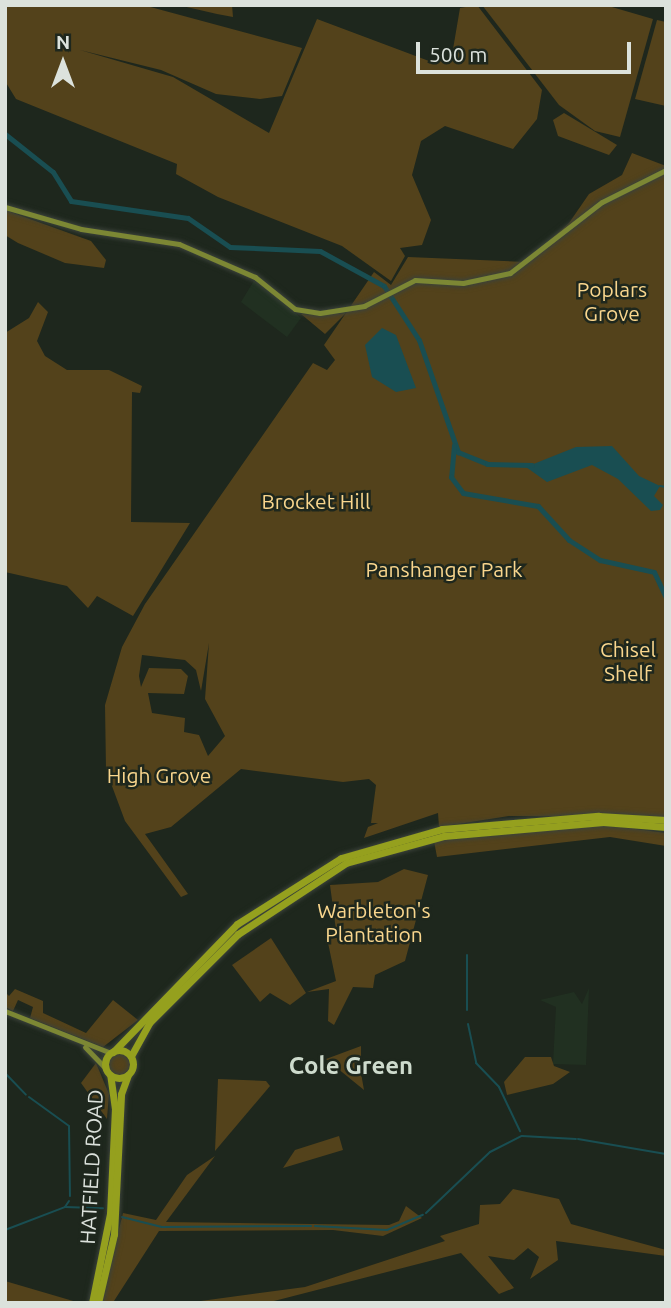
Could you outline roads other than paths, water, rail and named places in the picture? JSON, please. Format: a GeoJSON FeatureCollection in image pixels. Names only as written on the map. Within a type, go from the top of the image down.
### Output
{"type":"FeatureCollection","features":[{"type":"Feature","properties":{"kind":"highway"},"geometry":{"type":"LineString","coordinates":[[128,1076],[108,1072],[112,1053],[237,924],[349,855],[442,829],[598,816],[666,820]]}},
{"type":"Feature","properties":{"kind":"highway"},"geometry":{"type":"LineString","coordinates":[[112,1053],[131,1056],[150,1022],[238,934],[346,863],[444,836],[603,822],[666,827]]}},
{"type":"Feature","properties":{"kind":"highway","name":"HATFIELD ROAD"},"geometry":{"type":"LineString","coordinates":[[95,1301],[114,1234],[121,1094],[128,1076],[131,1056]]}},
{"type":"Feature","properties":{"kind":"highway","name":"HATFIELD ROAD"},"geometry":{"type":"LineString","coordinates":[[95,1301],[110,1214],[115,1109],[108,1072]]}},
{"type":"Feature","properties":{"kind":"main road"},"geometry":{"type":"LineString","coordinates":[[5,207],[81,229],[179,244],[256,277],[295,309],[342,311],[415,280],[463,283],[510,273],[630,185],[666,170]]}},
{"type":"Feature","properties":{"kind":"main road"},"geometry":{"type":"LineString","coordinates":[[5,1011],[86,1047],[112,1053]]}},
{"type":"Feature","properties":{"kind":"main road"},"geometry":{"type":"LineString","coordinates":[[86,1047],[107,1049],[128,1038]]}},
{"type":"Feature","properties":{"kind":"main road"},"geometry":{"type":"LineString","coordinates":[[86,1047],[108,1072]]}},
{"type":"Feature","properties":{"kind":"water"},"geometry":{"type":"Polygon","coordinates":[[[382,328],[396,335],[416,388],[396,392],[372,377],[365,345],[382,328]]]}},
{"type":"Feature","properties":{"kind":"water"},"geometry":{"type":"Polygon","coordinates":[[[612,446],[639,476],[660,486],[654,496],[663,505],[660,510],[651,511],[618,479],[592,465],[547,482],[526,467],[576,447],[612,446]]]}},
{"type":"Feature","properties":{"kind":"waterway"},"geometry":{"type":"LineString","coordinates":[[5,134],[53,172],[71,201],[188,218],[230,247],[320,251],[384,286],[419,340],[458,452],[487,464],[532,465]]}},
{"type":"Feature","properties":{"kind":"waterway"},"geometry":{"type":"LineString","coordinates":[[454,445],[451,477],[463,493],[538,506],[569,540],[600,560],[654,572],[666,598]]}},
{"type":"Feature","properties":{"kind":"waterway"},"geometry":{"type":"LineString","coordinates":[[660,486],[666,487]]}},
{"type":"Feature","properties":{"kind":"waterway"},"geometry":{"type":"LineString","coordinates":[[467,955],[467,1010]]}},
{"type":"Feature","properties":{"kind":"waterway"},"geometry":{"type":"LineString","coordinates":[[468,1024],[476,1063],[499,1087],[520,1131]]}},
{"type":"Feature","properties":{"kind":"waterway"},"geometry":{"type":"LineString","coordinates":[[5,1073],[26,1095]]}},
{"type":"Feature","properties":{"kind":"waterway"},"geometry":{"type":"LineString","coordinates":[[29,1097],[69,1126],[70,1196]]}},
{"type":"Feature","properties":{"kind":"waterway"},"geometry":{"type":"LineString","coordinates":[[426,1213],[490,1152],[521,1136]]}},
{"type":"Feature","properties":{"kind":"waterway"},"geometry":{"type":"LineString","coordinates":[[522,1136],[576,1139]]}},
{"type":"Feature","properties":{"kind":"waterway"},"geometry":{"type":"LineString","coordinates":[[578,1139],[666,1154]]}},
{"type":"Feature","properties":{"kind":"waterway"},"geometry":{"type":"LineString","coordinates":[[69,1201],[65,1207],[103,1208]]}},
{"type":"Feature","properties":{"kind":"waterway"},"geometry":{"type":"LineString","coordinates":[[5,1230],[65,1207]]}},
{"type":"Feature","properties":{"kind":"waterway"},"geometry":{"type":"LineString","coordinates":[[315,1226],[387,1230],[423,1215]]}},
{"type":"Feature","properties":{"kind":"waterway"},"geometry":{"type":"LineString","coordinates":[[122,1217],[162,1227],[311,1226]]}},
{"type":"Feature","properties":{"kind":"district","name":"Cole Green"},"geometry":{"type":"Point","coordinates":[351,1066]}},
{"type":"Feature","properties":{"kind":"park label","name":"Poplars Grove"},"geometry":{"type":"Point","coordinates":[612,301]}},
{"type":"Feature","properties":{"kind":"park label","name":"Brocket Hill"},"geometry":{"type":"Point","coordinates":[316,501]}},
{"type":"Feature","properties":{"kind":"park label","name":"Panshanger Park"},"geometry":{"type":"Point","coordinates":[444,569]}},
{"type":"Feature","properties":{"kind":"park label","name":"Chisel Shelf"},"geometry":{"type":"Point","coordinates":[628,661]}},
{"type":"Feature","properties":{"kind":"park label","name":"High Grove"},"geometry":{"type":"Point","coordinates":[159,775]}},
{"type":"Feature","properties":{"kind":"park label","name":"Warbleton's Plantation"},"geometry":{"type":"Point","coordinates":[374,922]}}]}
